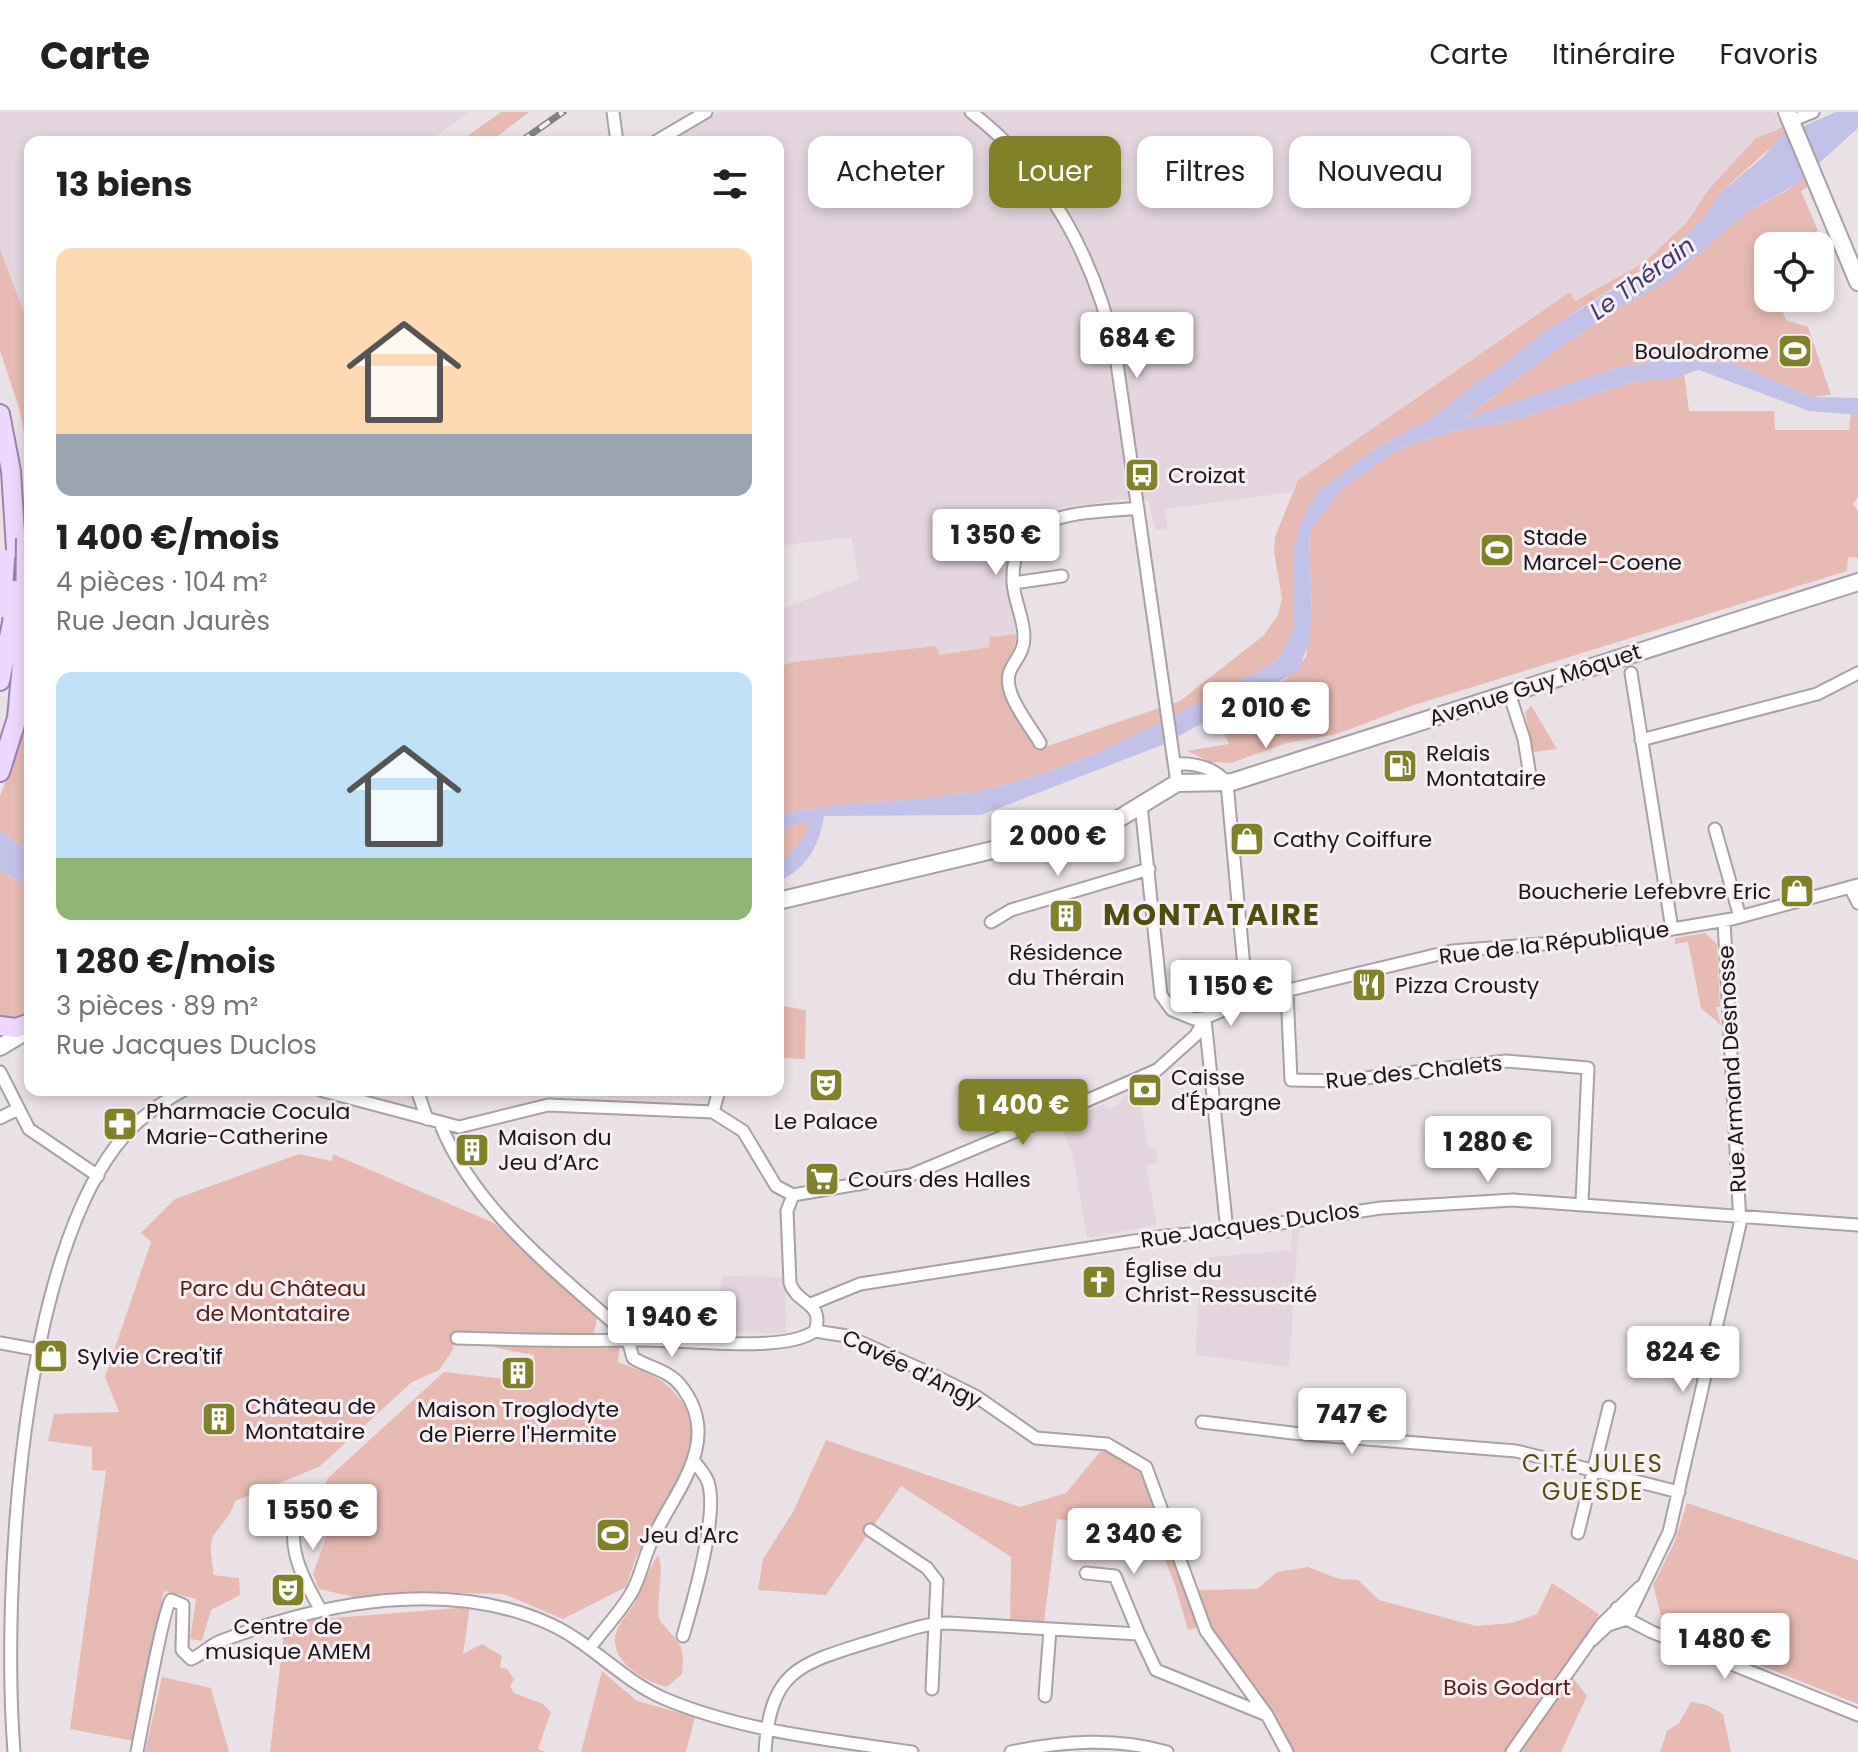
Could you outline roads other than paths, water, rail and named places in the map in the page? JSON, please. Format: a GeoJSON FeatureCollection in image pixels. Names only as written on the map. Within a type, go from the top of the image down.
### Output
{"type":"FeatureCollection","features":[{"type":"Feature","properties":{"kind":"main road"},"geometry":{"type":"LineString","coordinates":[[1790,120],[1858,282]]}},
{"type":"Feature","properties":{"kind":"main road"},"geometry":{"type":"LineString","coordinates":[[0,414],[15,554],[12,624],[17,718],[0,772]]}},
{"type":"Feature","properties":{"kind":"main road","name":"Avenue Guy Môquet"},"geometry":{"type":"LineString","coordinates":[[1177,783],[1227,783],[1853,584]]}},
{"type":"Feature","properties":{"kind":"main road"},"geometry":{"type":"LineString","coordinates":[[0,681],[12,624]]}},
{"type":"Feature","properties":{"kind":"main road"},"geometry":{"type":"LineString","coordinates":[[784,900],[1107,823],[1177,783]]}},
{"type":"Feature","properties":{"kind":"main road"},"geometry":{"type":"LineString","coordinates":[[784,907],[810,894]]}},
{"type":"Feature","properties":{"kind":"main road"},"geometry":{"type":"LineString","coordinates":[[0,1026],[16,1028],[24,1025]]}},
{"type":"Feature","properties":{"kind":"main road"},"geometry":{"type":"LineString","coordinates":[[0,1047],[24,1033]]}},
{"type":"Feature","properties":{"kind":"main road"},"geometry":{"type":"LineString","coordinates":[[0,1058],[24,1044]]}},
{"type":"Feature","properties":{"kind":"street"},"geometry":{"type":"LineString","coordinates":[[613,112],[616,136]]}},
{"type":"Feature","properties":{"kind":"street"},"geometry":{"type":"LineString","coordinates":[[665,136],[706,112]]}},
{"type":"Feature","properties":{"kind":"street"},"geometry":{"type":"LineString","coordinates":[[971,112],[1005,141],[1035,175],[1065,219],[1091,272],[1116,356],[1177,783]]}},
{"type":"Feature","properties":{"kind":"street"},"geometry":{"type":"LineString","coordinates":[[1790,120],[1813,112]]}},
{"type":"Feature","properties":{"kind":"street"},"geometry":{"type":"LineString","coordinates":[[1040,743],[1009,686],[1009,675],[1021,654],[1024,641],[1013,583],[1019,547],[1036,526],[1054,519],[1138,508]]}},
{"type":"Feature","properties":{"kind":"street"},"geometry":{"type":"LineString","coordinates":[[1013,583],[1062,576]]}},
{"type":"Feature","properties":{"kind":"street"},"geometry":{"type":"LineString","coordinates":[[1631,673],[1672,929]]}},
{"type":"Feature","properties":{"kind":"street"},"geometry":{"type":"LineString","coordinates":[[1641,740],[1817,694],[1858,673]]}},
{"type":"Feature","properties":{"kind":"street"},"geometry":{"type":"LineString","coordinates":[[1509,693],[1524,739],[1531,782]]}},
{"type":"Feature","properties":{"kind":"street"},"geometry":{"type":"LineString","coordinates":[[1175,764],[1190,763],[1210,770],[1227,783],[1247,1000]]}},
{"type":"Feature","properties":{"kind":"street"},"geometry":{"type":"LineString","coordinates":[[1141,805],[1162,999],[1176,1013],[1205,1018]]}},
{"type":"Feature","properties":{"kind":"street"},"geometry":{"type":"LineString","coordinates":[[1715,829],[1740,917]]}},
{"type":"Feature","properties":{"kind":"street"},"geometry":{"type":"LineString","coordinates":[[991,922],[1011,910],[1149,869]]}},
{"type":"Feature","properties":{"kind":"street"},"geometry":{"type":"LineString","coordinates":[[1854,886],[1858,903]]}},
{"type":"Feature","properties":{"kind":"street","name":"Rue de la République"},"geometry":{"type":"LineString","coordinates":[[1205,1018],[1247,1000],[1459,950],[1570,945],[1724,921],[1854,886]]}},
{"type":"Feature","properties":{"kind":"street","name":"Rue Armand Desnosse"},"geometry":{"type":"LineString","coordinates":[[1627,1619],[1665,1546],[1740,1217],[1724,921]]}},
{"type":"Feature","properties":{"kind":"street","name":"Rue des Chalets"},"geometry":{"type":"LineString","coordinates":[[1287,991],[1291,1080],[1341,1081],[1506,1061],[1588,1068],[1582,1202]]}},
{"type":"Feature","properties":{"kind":"street"},"geometry":{"type":"LineString","coordinates":[[342,1096],[464,1127],[548,1105],[713,1112],[743,1131],[776,1186],[793,1195],[881,1183],[911,1175],[1046,1119],[1157,1070],[1196,1035],[1205,1018]]}},
{"type":"Feature","properties":{"kind":"street"},"geometry":{"type":"LineString","coordinates":[[1205,1018],[1227,1231]]}},
{"type":"Feature","properties":{"kind":"street"},"geometry":{"type":"LineString","coordinates":[[0,1072],[33,1132],[98,1176]]}},
{"type":"Feature","properties":{"kind":"street"},"geometry":{"type":"LineString","coordinates":[[14,1752],[12,1650],[19,1486],[25,1425],[39,1350],[70,1238],[98,1176],[131,1129],[176,1096]]}},
{"type":"Feature","properties":{"kind":"street"},"geometry":{"type":"LineString","coordinates":[[419,1096],[427,1119]]}},
{"type":"Feature","properties":{"kind":"street"},"geometry":{"type":"LineString","coordinates":[[713,1112],[717,1096]]}},
{"type":"Feature","properties":{"kind":"street"},"geometry":{"type":"LineString","coordinates":[[0,1118],[18,1109]]}},
{"type":"Feature","properties":{"kind":"street"},"geometry":{"type":"LineString","coordinates":[[440,1123],[469,1178],[535,1252],[617,1326],[628,1340],[633,1358],[669,1374],[688,1396],[697,1421],[694,1461],[653,1537],[632,1592],[590,1648]]}},
{"type":"Feature","properties":{"kind":"street"},"geometry":{"type":"LineString","coordinates":[[457,1338],[773,1341],[794,1339],[815,1331],[818,1315],[811,1304],[797,1296],[790,1283],[787,1211],[793,1195]]}},
{"type":"Feature","properties":{"kind":"street","name":"Rue Jacques Duclos"},"geometry":{"type":"LineString","coordinates":[[811,1304],[860,1284],[1120,1243],[1227,1231],[1371,1209],[1504,1200],[1582,1202],[1858,1225]]}},
{"type":"Feature","properties":{"kind":"street","name":"Cavée d'Angy"},"geometry":{"type":"LineString","coordinates":[[815,1331],[847,1336],[927,1372],[977,1397],[1036,1438],[1107,1444],[1146,1467],[1206,1631],[1267,1715],[1287,1752]]}},
{"type":"Feature","properties":{"kind":"street"},"geometry":{"type":"LineString","coordinates":[[0,1343],[39,1350]]}},
{"type":"Feature","properties":{"kind":"street"},"geometry":{"type":"LineString","coordinates":[[1578,1533],[1609,1407]]}},
{"type":"Feature","properties":{"kind":"street"},"geometry":{"type":"LineString","coordinates":[[1202,1422],[1292,1433],[1506,1450],[1679,1492]]}},
{"type":"Feature","properties":{"kind":"street"},"geometry":{"type":"LineString","coordinates":[[683,1636],[701,1564],[710,1497],[708,1481],[694,1461]]}},
{"type":"Feature","properties":{"kind":"street"},"geometry":{"type":"LineString","coordinates":[[303,1494],[293,1520],[293,1543],[302,1574],[320,1609]]}},
{"type":"Feature","properties":{"kind":"street"},"geometry":{"type":"LineString","coordinates":[[870,1530],[934,1576],[938,1585],[932,1689]]}},
{"type":"Feature","properties":{"kind":"street"},"geometry":{"type":"LineString","coordinates":[[1086,1573],[1115,1576],[1149,1661],[1160,1673],[1267,1715]]}},
{"type":"Feature","properties":{"kind":"street"},"geometry":{"type":"LineString","coordinates":[[1512,1752],[1617,1608],[1648,1578]]}},
{"type":"Feature","properties":{"kind":"street"},"geometry":{"type":"LineString","coordinates":[[137,1752],[168,1602],[174,1600],[183,1605],[182,1650],[191,1659],[216,1642],[320,1609],[439,1599],[479,1601],[544,1622],[590,1648],[656,1695],[709,1714],[766,1728],[912,1752]]}},
{"type":"Feature","properties":{"kind":"street"},"geometry":{"type":"LineString","coordinates":[[1617,1608],[1627,1619],[1714,1659],[1858,1715]]}},
{"type":"Feature","properties":{"kind":"street"},"geometry":{"type":"LineString","coordinates":[[1592,1640],[1611,1623],[1627,1619]]}},
{"type":"Feature","properties":{"kind":"street"},"geometry":{"type":"LineString","coordinates":[[765,1752],[766,1728],[777,1692],[800,1666],[936,1624],[1139,1634]]}},
{"type":"Feature","properties":{"kind":"street"},"geometry":{"type":"LineString","coordinates":[[1045,1696],[1050,1629]]}},
{"type":"Feature","properties":{"kind":"street"},"geometry":{"type":"LineString","coordinates":[[1011,1752],[1092,1741],[1130,1744],[1167,1752]]}},
{"type":"Feature","properties":{"kind":"water","name":"Le Thérain"},"geometry":{"type":"Polygon","coordinates":[[[1836,112],[1858,112],[1858,128],[1794,186],[1749,210],[1676,274],[1574,337],[1461,420],[1616,368],[1657,361],[1733,363],[1812,397],[1858,398],[1858,415],[1809,411],[1699,370],[1674,378],[1632,382],[1507,422],[1453,431],[1400,448],[1341,489],[1309,532],[1312,616],[1309,643],[1298,671],[1162,745],[981,815],[824,816],[810,856],[784,879],[784,861],[810,829],[803,822],[784,830],[784,815],[978,791],[1056,769],[1130,737],[1274,662],[1282,654],[1294,629],[1294,550],[1299,528],[1316,493],[1372,450],[1426,421],[1557,323],[1650,267],[1702,221],[1721,192],[1762,158],[1781,136],[1836,112]]]}},
{"type":"Feature","properties":{"kind":"water"},"geometry":{"type":"Polygon","coordinates":[[[0,831],[24,848],[24,884],[0,871],[0,831]]]}},
{"type":"Feature","properties":{"kind":"railway"},"geometry":{"type":"LineString","coordinates":[[529,136],[563,112]]}},
{"type":"Feature","properties":{"kind":"railway"},"geometry":{"type":"LineString","coordinates":[[0,611],[24,587]]}},
{"type":"Feature","properties":{"kind":"place","name":"Boulodrome"},"geometry":{"type":"Point","coordinates":[1795,351]}},
{"type":"Feature","properties":{"kind":"place","name":"Croizat"},"geometry":{"type":"Point","coordinates":[1142,475]}},
{"type":"Feature","properties":{"kind":"place","name":"Stade Marcel-Coene"},"geometry":{"type":"Point","coordinates":[1497,550]}},
{"type":"Feature","properties":{"kind":"place","name":"Relais Montataire"},"geometry":{"type":"Point","coordinates":[1400,766]}},
{"type":"Feature","properties":{"kind":"place","name":"Cathy Coiffure"},"geometry":{"type":"Point","coordinates":[1247,839]}},
{"type":"Feature","properties":{"kind":"place","name":"Boucherie Lefebvre Eric"},"geometry":{"type":"Point","coordinates":[1797,891]}},
{"type":"Feature","properties":{"kind":"place","name":"Résidence du Thérain"},"geometry":{"type":"Point","coordinates":[1066,916]}},
{"type":"Feature","properties":{"kind":"place","name":"Pizza Crousty"},"geometry":{"type":"Point","coordinates":[1369,985]}},
{"type":"Feature","properties":{"kind":"place","name":"Le Palace"},"geometry":{"type":"Point","coordinates":[826,1085]}},
{"type":"Feature","properties":{"kind":"place","name":"Caisse d'Épargne"},"geometry":{"type":"Point","coordinates":[1145,1090]}},
{"type":"Feature","properties":{"kind":"place","name":"Pharmacie Cocula Marie-Catherine"},"geometry":{"type":"Point","coordinates":[120,1124]}},
{"type":"Feature","properties":{"kind":"place","name":"Maison du Jeu d’Arc"},"geometry":{"type":"Point","coordinates":[472,1150]}},
{"type":"Feature","properties":{"kind":"place","name":"Cours des Halles"},"geometry":{"type":"Point","coordinates":[822,1179]}},
{"type":"Feature","properties":{"kind":"place","name":"Église du Christ-Ressuscité"},"geometry":{"type":"Point","coordinates":[1099,1282]}},
{"type":"Feature","properties":{"kind":"place","name":"Sylvie Crea'tif"},"geometry":{"type":"Point","coordinates":[51,1356]}},
{"type":"Feature","properties":{"kind":"place","name":"Maison Troglodyte de Pierre l'Hermite"},"geometry":{"type":"Point","coordinates":[518,1373]}},
{"type":"Feature","properties":{"kind":"place","name":"Château de Montataire"},"geometry":{"type":"Point","coordinates":[219,1419]}},
{"type":"Feature","properties":{"kind":"place","name":"Jeu d'Arc"},"geometry":{"type":"Point","coordinates":[613,1535]}},
{"type":"Feature","properties":{"kind":"place","name":"Centre de musique AMEM"},"geometry":{"type":"Point","coordinates":[288,1590]}},
{"type":"Feature","properties":{"kind":"district","name":"MONTATAIRE"},"geometry":{"type":"Point","coordinates":[1212,914]}},
{"type":"Feature","properties":{"kind":"district","name":"CITÉ JULES GUESDE"},"geometry":{"type":"Point","coordinates":[1593,1477]}},
{"type":"Feature","properties":{"kind":"park label","name":"Parc du Château de Montataire"},"geometry":{"type":"Point","coordinates":[273,1300]}},
{"type":"Feature","properties":{"kind":"park label","name":"Bois Godart"},"geometry":{"type":"Point","coordinates":[1507,1687]}}]}
